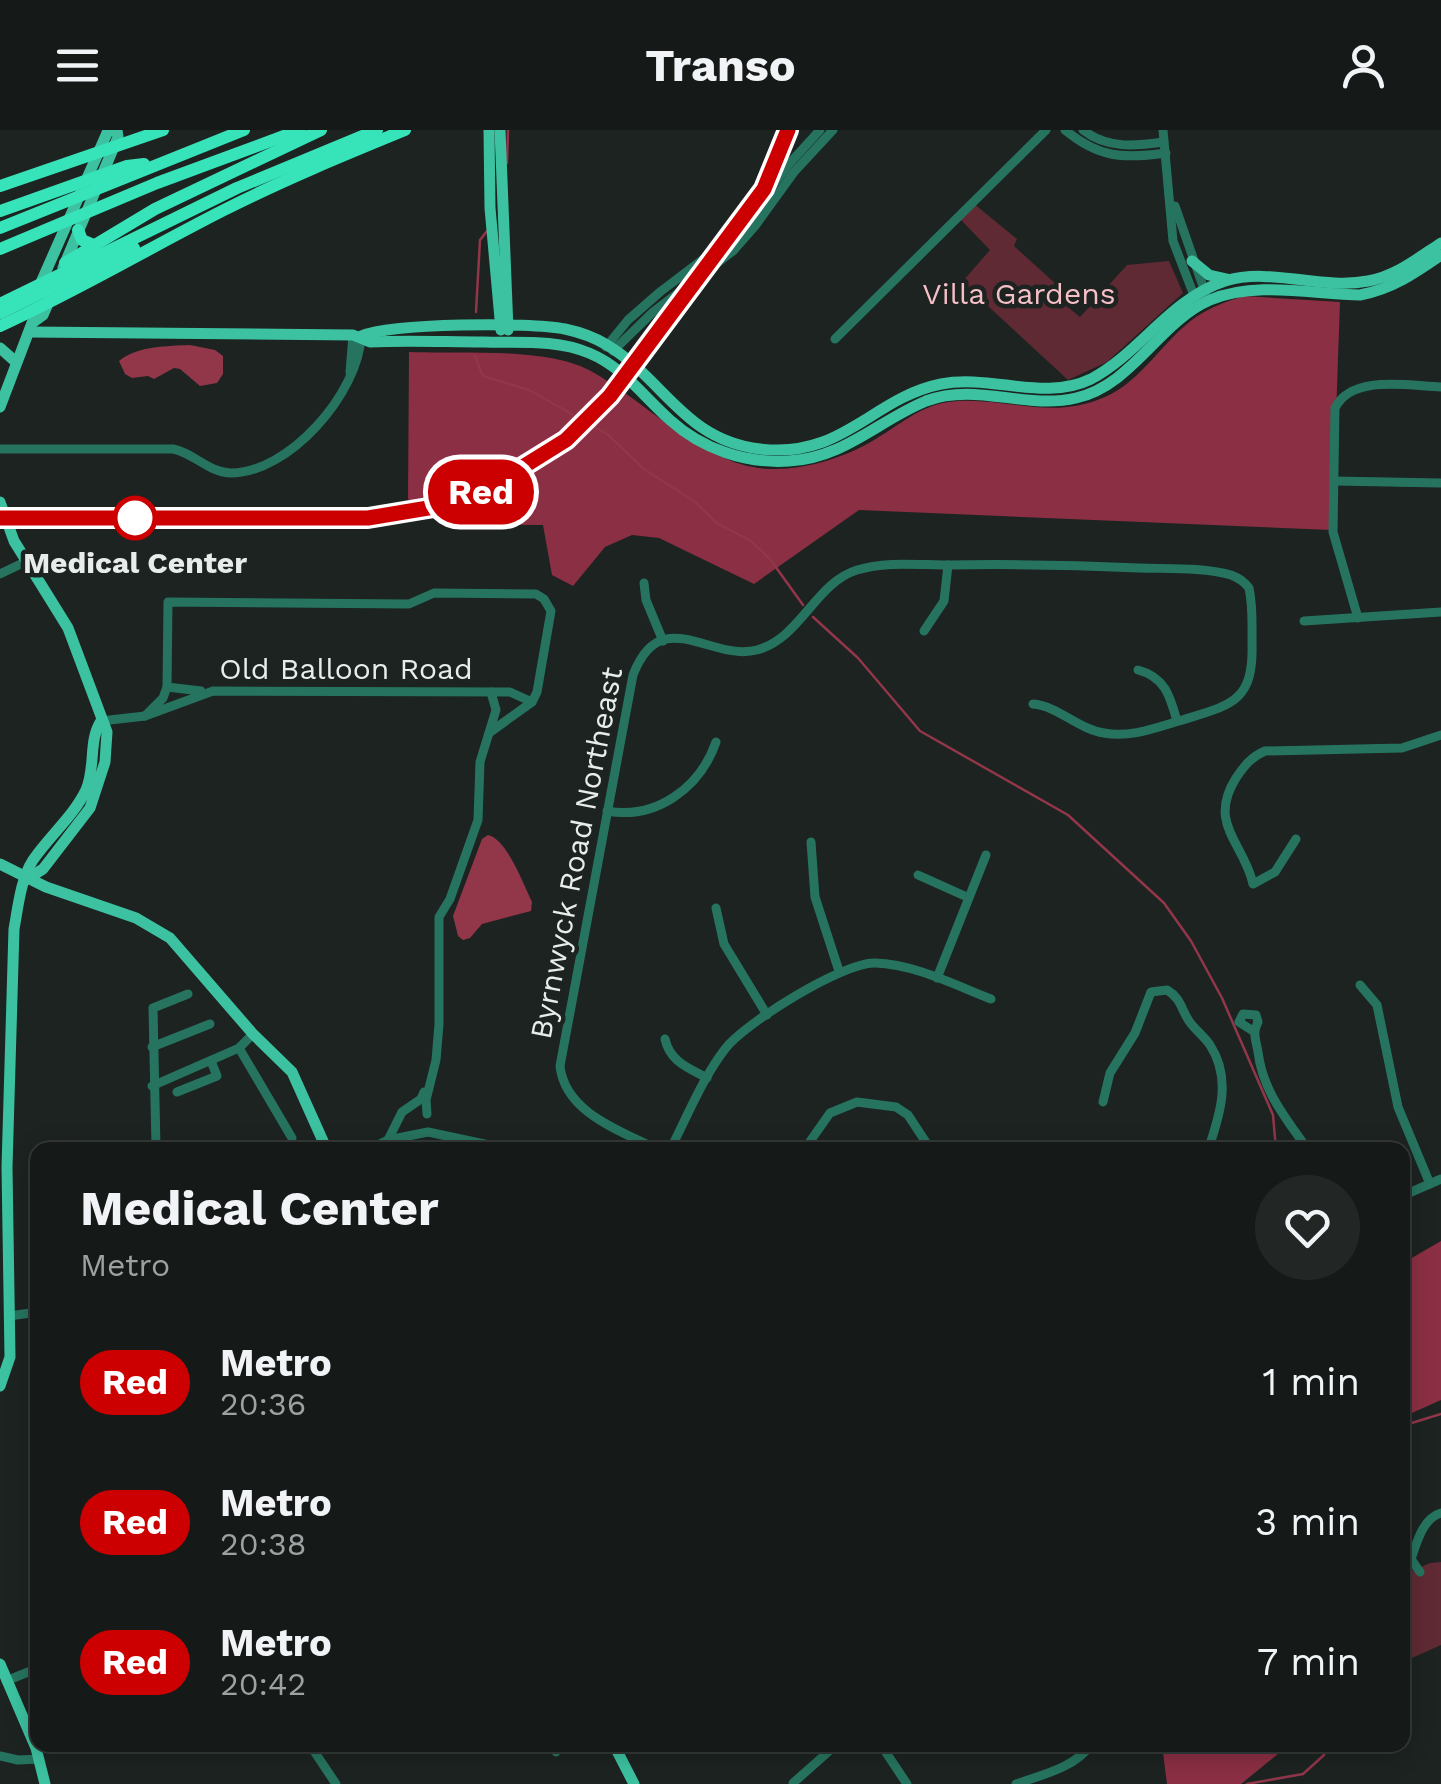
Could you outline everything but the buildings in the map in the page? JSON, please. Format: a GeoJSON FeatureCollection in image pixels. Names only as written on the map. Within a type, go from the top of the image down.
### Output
{"type":"FeatureCollection","features":[{"type":"Feature","properties":{"kind":"highway"},"geometry":{"type":"LineString","coordinates":[[0,211],[156,164],[244,130]]}},
{"type":"Feature","properties":{"kind":"highway"},"geometry":{"type":"LineString","coordinates":[[0,249],[300,130]]}},
{"type":"Feature","properties":{"kind":"highway"},"geometry":{"type":"LineString","coordinates":[[65,263],[155,210],[321,130]]}},
{"type":"Feature","properties":{"kind":"highway"},"geometry":{"type":"LineString","coordinates":[[0,304],[199,206],[377,130]]}},
{"type":"Feature","properties":{"kind":"highway"},"geometry":{"type":"LineString","coordinates":[[0,326],[85,286],[223,210],[405,130]]}},
{"type":"Feature","properties":{"kind":"highway"},"geometry":{"type":"LineString","coordinates":[[0,188],[157,132]]}},
{"type":"Feature","properties":{"kind":"highway"},"geometry":{"type":"LineString","coordinates":[[0,313],[79,278],[208,208],[337,147]]}},
{"type":"Feature","properties":{"kind":"highway"},"geometry":{"type":"LineString","coordinates":[[0,228],[65,193]]}},
{"type":"Feature","properties":{"kind":"highway"},"geometry":{"type":"LineString","coordinates":[[78,230],[82,240],[96,246]]}},
{"type":"Feature","properties":{"kind":"main road"},"geometry":{"type":"LineString","coordinates":[[0,406],[16,362],[31,328],[43,315],[118,137],[114,130],[107,132],[28,312],[31,328]]}},
{"type":"Feature","properties":{"kind":"main road"},"geometry":{"type":"LineString","coordinates":[[489,130],[490,208],[505,342]]}},
{"type":"Feature","properties":{"kind":"main road"},"geometry":{"type":"LineString","coordinates":[[474,327],[503,304],[500,130]]}},
{"type":"Feature","properties":{"kind":"main road"},"geometry":{"type":"LineString","coordinates":[[1192,261],[1209,275],[1231,280],[1258,277],[1364,282],[1401,270],[1441,243]]}},
{"type":"Feature","properties":{"kind":"main road"},"geometry":{"type":"LineString","coordinates":[[357,335],[370,342],[560,344],[603,360],[629,378],[670,420],[701,441],[740,457],[794,461],[836,451],[941,396],[994,394],[1061,400],[1086,395],[1112,382],[1202,298],[1255,290],[1376,292],[1401,282],[1441,255]]}},
{"type":"Feature","properties":{"kind":"main road"},"geometry":{"type":"LineString","coordinates":[[31,328],[357,335],[396,328],[564,329],[610,347],[676,409],[710,434],[749,447],[797,449],[833,440],[907,396],[944,383],[1053,388],[1078,384],[1111,366],[1231,280]]}},
{"type":"Feature","properties":{"kind":"main road"},"geometry":{"type":"LineString","coordinates":[[0,348],[16,362]]}},
{"type":"Feature","properties":{"kind":"main road"},"geometry":{"type":"LineString","coordinates":[[0,502],[14,541],[68,628],[107,732],[96,795],[80,823],[43,869],[27,880],[20,894],[14,928],[4,1310],[10,1357],[0,1386]]}},
{"type":"Feature","properties":{"kind":"main road"},"geometry":{"type":"LineString","coordinates":[[0,864],[27,880],[154,927],[181,948],[253,1034],[292,1072],[324,1142]]}},
{"type":"Feature","properties":{"kind":"main road"},"geometry":{"type":"LineString","coordinates":[[0,1664],[30,1740]]}},
{"type":"Feature","properties":{"kind":"main road"},"geometry":{"type":"LineString","coordinates":[[35,1752],[45,1784]]}},
{"type":"Feature","properties":{"kind":"main road"},"geometry":{"type":"LineString","coordinates":[[618,1752],[634,1784]]}},
{"type":"Feature","properties":{"kind":"street"},"geometry":{"type":"LineString","coordinates":[[603,360],[628,320],[736,235],[820,130]]}},
{"type":"Feature","properties":{"kind":"street"},"geometry":{"type":"LineString","coordinates":[[610,347],[745,238],[794,172],[833,130]]}},
{"type":"Feature","properties":{"kind":"street"},"geometry":{"type":"LineString","coordinates":[[1065,130],[1088,148],[1106,154],[1136,158],[1166,154]]}},
{"type":"Feature","properties":{"kind":"street"},"geometry":{"type":"LineString","coordinates":[[1083,130],[1101,142],[1164,142]]}},
{"type":"Feature","properties":{"kind":"street"},"geometry":{"type":"LineString","coordinates":[[1163,130],[1173,240],[1202,298]]}},
{"type":"Feature","properties":{"kind":"street"},"geometry":{"type":"LineString","coordinates":[[836,339],[1042,131]]}},
{"type":"Feature","properties":{"kind":"street"},"geometry":{"type":"LineString","coordinates":[[1170,189],[1202,298]]}},
{"type":"Feature","properties":{"kind":"street"},"geometry":{"type":"LineString","coordinates":[[3,447],[173,449],[215,471],[244,472],[272,463],[327,414],[350,375],[357,335]]}},
{"type":"Feature","properties":{"kind":"street"},"geometry":{"type":"LineString","coordinates":[[1358,618],[1333,532],[1334,408],[1342,395],[1365,386],[1441,386]]}},
{"type":"Feature","properties":{"kind":"street"},"geometry":{"type":"LineString","coordinates":[[1334,480],[1441,483]]}},
{"type":"Feature","properties":{"kind":"street"},"geometry":{"type":"LineString","coordinates":[[0,574],[27,561]]}},
{"type":"Feature","properties":{"kind":"street"},"geometry":{"type":"LineString","coordinates":[[924,631],[944,601],[948,564]]}},
{"type":"Feature","properties":{"kind":"street","name":"Byrnwyck Road Northeast"},"geometry":{"type":"LineString","coordinates":[[644,1142],[572,1100],[560,1066],[632,675],[646,650],[663,641],[686,638],[753,651],[785,635],[846,574],[880,565],[1050,564],[1166,569],[1229,574],[1248,588],[1253,668],[1244,693],[1230,704],[1133,734],[1104,734],[1034,704]]}},
{"type":"Feature","properties":{"kind":"street"},"geometry":{"type":"LineString","coordinates":[[644,582],[646,600],[663,641]]}},
{"type":"Feature","properties":{"kind":"street"},"geometry":{"type":"LineString","coordinates":[[146,716],[163,698],[167,687],[168,602],[409,604],[434,593],[524,592],[540,596],[551,611],[537,692],[532,702],[489,733]]}},
{"type":"Feature","properties":{"kind":"street"},"geometry":{"type":"LineString","coordinates":[[1304,621],[1441,612]]}},
{"type":"Feature","properties":{"kind":"street"},"geometry":{"type":"LineString","coordinates":[[1138,670],[1152,674],[1162,683],[1177,721]]}},
{"type":"Feature","properties":{"kind":"street"},"geometry":{"type":"LineString","coordinates":[[167,687],[209,692]]}},
{"type":"Feature","properties":{"kind":"street","name":"Old Balloon Road"},"geometry":{"type":"LineString","coordinates":[[101,721],[146,716],[209,692],[510,692],[532,702]]}},
{"type":"Feature","properties":{"kind":"street"},"geometry":{"type":"LineString","coordinates":[[426,1132],[439,1024],[438,917],[450,899],[478,820],[480,762],[496,710],[491,692]]}},
{"type":"Feature","properties":{"kind":"street"},"geometry":{"type":"LineString","coordinates":[[1296,839],[1275,872],[1253,884],[1224,811],[1228,792],[1255,755],[1265,751],[1402,748],[1441,735]]}},
{"type":"Feature","properties":{"kind":"street"},"geometry":{"type":"LineString","coordinates":[[607,811],[631,814],[661,806],[700,772],[716,742]]}},
{"type":"Feature","properties":{"kind":"street"},"geometry":{"type":"LineString","coordinates":[[811,842],[815,898],[839,970]]}},
{"type":"Feature","properties":{"kind":"street"},"geometry":{"type":"LineString","coordinates":[[937,978],[986,855]]}},
{"type":"Feature","properties":{"kind":"street"},"geometry":{"type":"LineString","coordinates":[[918,875],[968,897]]}},
{"type":"Feature","properties":{"kind":"street"},"geometry":{"type":"LineString","coordinates":[[716,908],[724,944],[767,1015]]}},
{"type":"Feature","properties":{"kind":"street"},"geometry":{"type":"LineString","coordinates":[[674,1142],[707,1078],[733,1040],[839,970],[875,962],[937,978],[991,999]]}},
{"type":"Feature","properties":{"kind":"street"},"geometry":{"type":"LineString","coordinates":[[1360,985],[1377,1005],[1398,1107],[1430,1184]]}},
{"type":"Feature","properties":{"kind":"street"},"geometry":{"type":"LineString","coordinates":[[1103,1102],[1110,1073],[1135,1033],[1146,999],[1151,992],[1167,990],[1181,1002],[1189,1021],[1212,1047],[1223,1080],[1221,1107],[1210,1142]]}},
{"type":"Feature","properties":{"kind":"street"},"geometry":{"type":"LineString","coordinates":[[156,1142],[153,1008],[188,994]]}},
{"type":"Feature","properties":{"kind":"street"},"geometry":{"type":"LineString","coordinates":[[152,1047],[210,1024]]}},
{"type":"Feature","properties":{"kind":"street"},"geometry":{"type":"LineString","coordinates":[[1253,1031],[1260,1074],[1302,1142]]}},
{"type":"Feature","properties":{"kind":"street"},"geometry":{"type":"LineString","coordinates":[[152,1086],[239,1048],[253,1034]]}},
{"type":"Feature","properties":{"kind":"street"},"geometry":{"type":"LineString","coordinates":[[666,1040],[675,1060],[707,1078]]}},
{"type":"Feature","properties":{"kind":"street"},"geometry":{"type":"LineString","coordinates":[[239,1048],[292,1138]]}},
{"type":"Feature","properties":{"kind":"street"},"geometry":{"type":"LineString","coordinates":[[177,1092],[217,1076],[212,1060]]}},
{"type":"Feature","properties":{"kind":"street"},"geometry":{"type":"LineString","coordinates":[[388,1140],[402,1112],[421,1098],[431,1078]]}},
{"type":"Feature","properties":{"kind":"street"},"geometry":{"type":"LineString","coordinates":[[810,1142],[830,1113],[857,1102],[896,1107],[908,1115],[926,1142]]}},
{"type":"Feature","properties":{"kind":"street"},"geometry":{"type":"LineString","coordinates":[[411,1107],[420,1108],[439,1128],[463,1138]]}},
{"type":"Feature","properties":{"kind":"street"},"geometry":{"type":"LineString","coordinates":[[384,1142],[426,1132],[480,1142]]}},
{"type":"Feature","properties":{"kind":"street"},"geometry":{"type":"LineString","coordinates":[[1410,1193],[1441,1179]]}},
{"type":"Feature","properties":{"kind":"street"},"geometry":{"type":"LineString","coordinates":[[4,1310],[30,1313]]}},
{"type":"Feature","properties":{"kind":"street"},"geometry":{"type":"LineString","coordinates":[[1420,1572],[1411,1558],[1429,1521],[1441,1513]]}},
{"type":"Feature","properties":{"kind":"street"},"geometry":{"type":"LineString","coordinates":[[6,1681],[30,1671]]}},
{"type":"Feature","properties":{"kind":"street"},"geometry":{"type":"LineString","coordinates":[[315,1752],[336,1784]]}},
{"type":"Feature","properties":{"kind":"street"},"geometry":{"type":"LineString","coordinates":[[793,1783],[828,1752]]}},
{"type":"Feature","properties":{"kind":"street"},"geometry":{"type":"LineString","coordinates":[[886,1752],[907,1784]]}},
{"type":"Feature","properties":{"kind":"street"},"geometry":{"type":"LineString","coordinates":[[1016,1784],[1071,1762],[1085,1752]]}},
{"type":"Feature","properties":{"kind":"street"},"geometry":{"type":"LineString","coordinates":[[0,1756],[38,1759]]}},
{"type":"Feature","properties":{"kind":"green space","name":"Villa Gardens"},"geometry":{"type":"Polygon","coordinates":[[[973,203],[1017,239],[1014,246],[1068,295],[1063,303],[1080,317],[1127,265],[1169,261],[1183,293],[1107,362],[1068,380],[962,282],[990,250],[958,217],[973,203]]]}},
{"type":"Feature","properties":{"kind":"green space"},"geometry":{"type":"Polygon","coordinates":[[[1441,1562],[1441,1645],[1410,1659],[1410,1569],[1441,1562]]]}},
{"type":"Feature","properties":{"kind":"shaded area"},"geometry":{"type":"Polygon","coordinates":[[[1244,296],[1340,302],[1332,530],[859,510],[754,584],[659,538],[632,535],[605,547],[573,586],[552,575],[543,525],[445,524],[408,499],[409,352],[526,355],[571,363],[609,382],[713,453],[758,468],[788,468],[848,453],[938,404],[968,401],[1045,408],[1084,404],[1105,397],[1130,381],[1196,317],[1244,296]]]}},
{"type":"Feature","properties":{"kind":"shaded area"},"geometry":{"type":"Polygon","coordinates":[[[190,345],[215,350],[223,356],[223,374],[217,383],[200,386],[174,368],[154,379],[132,378],[125,374],[119,361],[144,350],[190,345]]]}},
{"type":"Feature","properties":{"kind":"shaded area"},"geometry":{"type":"Polygon","coordinates":[[[488,835],[502,845],[514,863],[532,902],[531,911],[482,924],[463,940],[458,936],[453,916],[482,839],[488,835]]]}},
{"type":"Feature","properties":{"kind":"shaded area"},"geometry":{"type":"Polygon","coordinates":[[[1441,1241],[1441,1400],[1410,1414],[1410,1259],[1441,1241]]]}},
{"type":"Feature","properties":{"kind":"shaded area"},"geometry":{"type":"Polygon","coordinates":[[[1163,1752],[1280,1752],[1241,1784],[1167,1784],[1163,1752]]]}},
{"type":"Feature","properties":{"kind":"waterway"},"geometry":{"type":"LineString","coordinates":[[507,163],[508,130]]}},
{"type":"Feature","properties":{"kind":"waterway"},"geometry":{"type":"LineString","coordinates":[[476,312],[480,240],[487,231]]}},
{"type":"Feature","properties":{"kind":"waterway"},"geometry":{"type":"LineString","coordinates":[[475,356],[483,376],[529,390],[607,434],[644,469],[695,502],[717,523],[751,541],[770,559],[803,605]]}},
{"type":"Feature","properties":{"kind":"waterway"},"geometry":{"type":"LineString","coordinates":[[813,617],[858,658],[920,731],[1068,815],[1164,903],[1191,941],[1222,998],[1273,1115],[1275,1142]]}},
{"type":"Feature","properties":{"kind":"waterway"},"geometry":{"type":"LineString","coordinates":[[1410,1424],[1441,1414]]}},
{"type":"Feature","properties":{"kind":"waterway"},"geometry":{"type":"LineString","coordinates":[[1247,1784],[1303,1774],[1324,1752]]}},
{"type":"Feature","properties":{"kind":"railway"},"geometry":{"type":"LineString","coordinates":[[25,517],[367,518],[440,506],[504,481],[566,440],[609,396],[764,189],[788,130]]}},
{"type":"Feature","properties":{"kind":"metro line","name":"Red"},"geometry":{"type":"LineString","coordinates":[[0,518],[368,518],[440,506],[484,491],[566,440],[610,396],[764,189],[788,130]]}},
{"type":"Feature","properties":{"kind":"place","name":"Medical Center"},"geometry":{"type":"Point","coordinates":[135,518]}}]}
